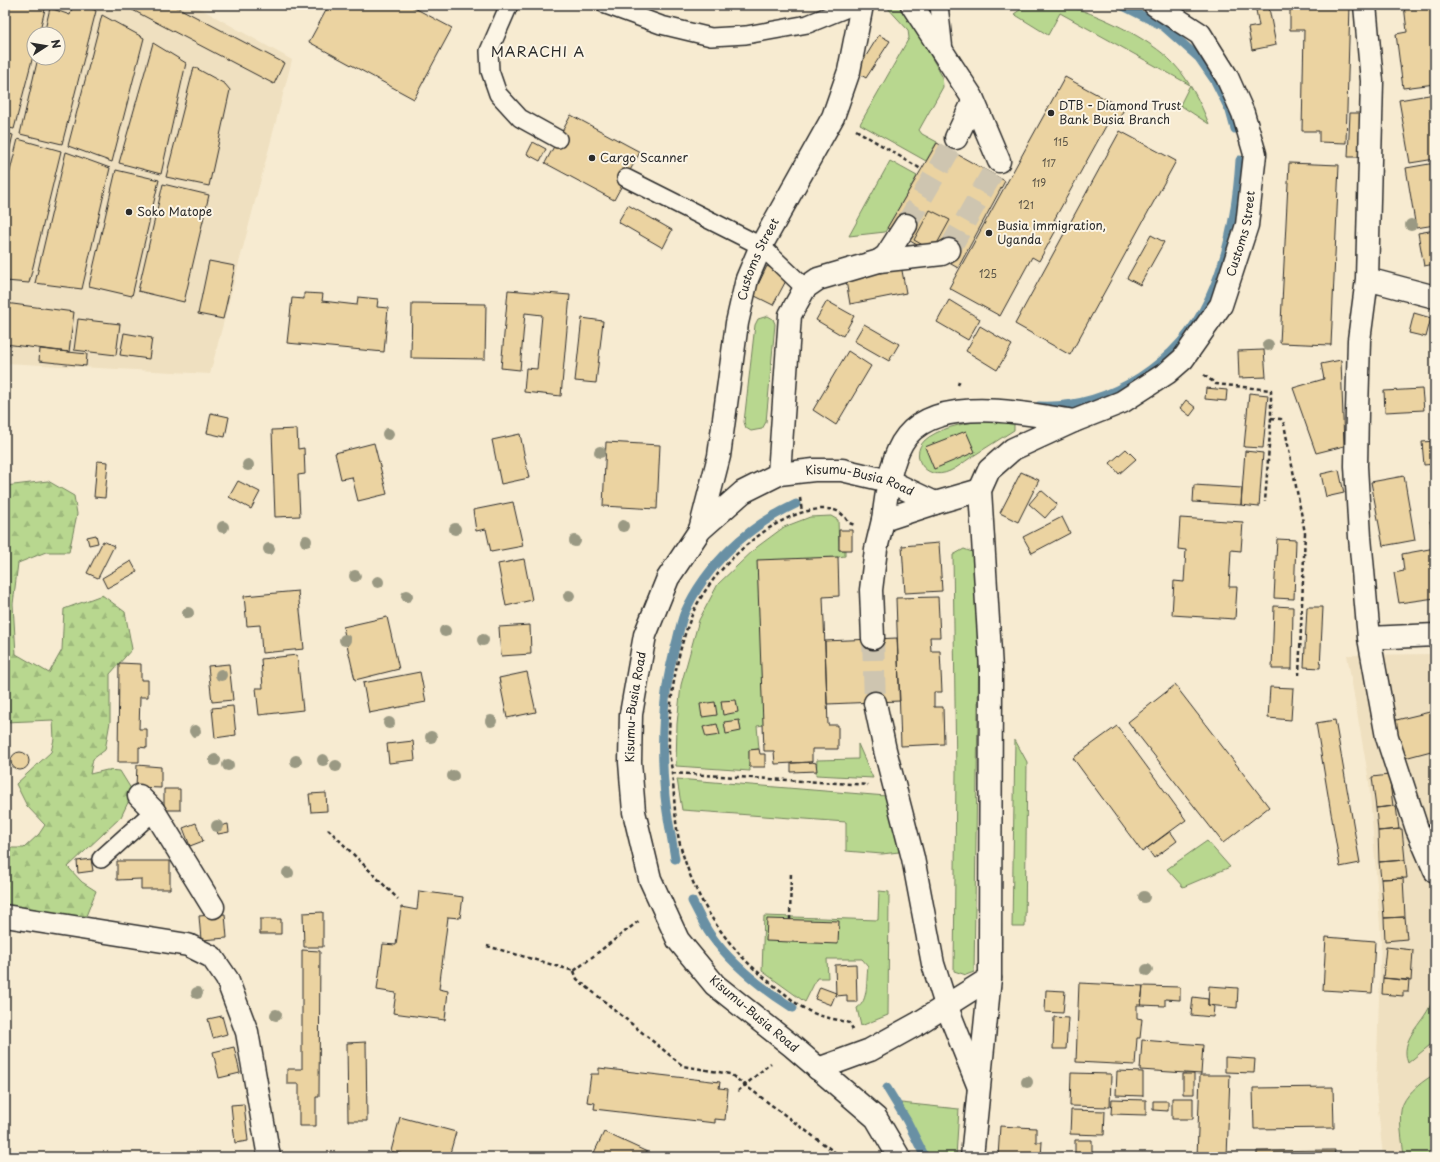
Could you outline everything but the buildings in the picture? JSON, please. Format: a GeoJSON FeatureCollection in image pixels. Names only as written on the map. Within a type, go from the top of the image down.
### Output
{"type":"FeatureCollection","features":[{"type":"Feature","properties":{"kind":"main road","name":"Customs Street"},"geometry":{"type":"LineString","coordinates":[[700,530],[719,456],[737,323],[744,288],[752,264],[761,246],[833,117],[849,71],[862,5]]}},
{"type":"Feature","properties":{"kind":"main road"},"geometry":{"type":"LineString","coordinates":[[912,5],[944,51],[972,100],[998,160]]}},
{"type":"Feature","properties":{"kind":"main road","name":"Customs Street"},"geometry":{"type":"LineString","coordinates":[[980,490],[989,470],[1013,449],[1074,421],[1122,402],[1167,373],[1183,359],[1221,305],[1247,225],[1255,154],[1243,112],[1227,77],[1200,34],[1155,5]]}},
{"type":"Feature","properties":{"kind":"main road"},"geometry":{"type":"LineString","coordinates":[[1365,5],[1372,81],[1367,279],[1359,340],[1356,466],[1369,638],[1387,737],[1417,829],[1435,871]]}},
{"type":"Feature","properties":{"kind":"main road"},"geometry":{"type":"LineString","coordinates":[[956,138],[972,100]]}},
{"type":"Feature","properties":{"kind":"main road"},"geometry":{"type":"LineString","coordinates":[[879,261],[886,256],[906,225]]}},
{"type":"Feature","properties":{"kind":"main road"},"geometry":{"type":"LineString","coordinates":[[779,474],[790,315],[805,288],[818,279],[879,261],[942,254],[949,250]]}},
{"type":"Feature","properties":{"kind":"main road"},"geometry":{"type":"LineString","coordinates":[[1367,279],[1435,297]]}},
{"type":"Feature","properties":{"kind":"main road","name":"Customs Street"},"geometry":{"type":"LineString","coordinates":[[873,638],[871,590],[889,481],[892,466],[902,443],[913,429],[935,416],[963,411],[989,410],[1074,421]]}},
{"type":"Feature","properties":{"kind":"main road","name":"Kisumu-Busia Road"},"geometry":{"type":"LineString","coordinates":[[899,1157],[876,1118],[792,1046],[715,985],[678,940],[650,879],[634,812],[630,762],[631,714],[645,634],[668,578],[700,530],[743,492],[779,474],[814,470],[842,470],[889,481],[934,503]]}},
{"type":"Feature","properties":{"kind":"main road"},"geometry":{"type":"LineString","coordinates":[[881,526],[934,503],[980,490],[984,534],[991,684],[990,978],[972,1157]]}},
{"type":"Feature","properties":{"kind":"main road"},"geometry":{"type":"LineString","coordinates":[[1369,638],[1435,635]]}},
{"type":"Feature","properties":{"kind":"main road"},"geometry":{"type":"LineString","coordinates":[[875,703],[914,858],[933,964],[946,1005],[980,1088]]}},
{"type":"Feature","properties":{"kind":"main road"},"geometry":{"type":"LineString","coordinates":[[139,796],[154,811],[212,907]]}},
{"type":"Feature","properties":{"kind":"main road"},"geometry":{"type":"LineString","coordinates":[[5,916],[188,945],[212,957],[227,979],[247,1032],[269,1157]]}},
{"type":"Feature","properties":{"kind":"main road"},"geometry":{"type":"LineString","coordinates":[[818,1069],[862,1053],[917,1024],[990,978]]}},
{"type":"Feature","properties":{"kind":"lane"},"geometry":{"type":"LineString","coordinates":[[509,5],[489,51],[490,71],[498,94],[520,118],[558,139]]}},
{"type":"Feature","properties":{"kind":"lane"},"geometry":{"type":"LineString","coordinates":[[606,5],[661,25],[711,37],[746,36],[808,24],[845,9],[849,5]]}},
{"type":"Feature","properties":{"kind":"lane"},"geometry":{"type":"LineString","coordinates":[[939,5],[944,51]]}},
{"type":"Feature","properties":{"kind":"lane"},"geometry":{"type":"LineString","coordinates":[[626,178],[761,246],[805,288]]}},
{"type":"Feature","properties":{"kind":"lane"},"geometry":{"type":"LineString","coordinates":[[101,858],[154,811]]}},
{"type":"Feature","properties":{"kind":"path"},"geometry":{"type":"LineString","coordinates":[[833,117],[921,169]]}},
{"type":"Feature","properties":{"kind":"path"},"geometry":{"type":"LineString","coordinates":[[1183,359],[1216,384],[1271,390],[1271,418],[1265,502]]}},
{"type":"Feature","properties":{"kind":"path"},"geometry":{"type":"LineString","coordinates":[[1271,418],[1281,419],[1284,424],[1305,533],[1299,675]]}},
{"type":"Feature","properties":{"kind":"path"},"geometry":{"type":"LineString","coordinates":[[862,1053],[850,1023],[807,1010],[767,982],[734,950],[704,907],[692,883],[679,842],[669,754],[670,702],[683,644],[692,615],[705,591],[719,573],[747,546],[776,523],[802,512],[815,509],[834,509],[843,513],[849,523],[881,526]]}},
{"type":"Feature","properties":{"kind":"path"},"geometry":{"type":"LineString","coordinates":[[672,773],[895,787]]}},
{"type":"Feature","properties":{"kind":"path"},"geometry":{"type":"LineString","coordinates":[[328,829],[398,899]]}},
{"type":"Feature","properties":{"kind":"path"},"geometry":{"type":"LineString","coordinates":[[790,920],[791,871]]}},
{"type":"Feature","properties":{"kind":"path"},"geometry":{"type":"LineString","coordinates":[[574,971],[661,903]]}},
{"type":"Feature","properties":{"kind":"path"},"geometry":{"type":"LineString","coordinates":[[487,946],[574,971]]}},
{"type":"Feature","properties":{"kind":"path"},"geometry":{"type":"LineString","coordinates":[[574,971],[577,979],[683,1066],[730,1074],[841,1157]]}},
{"type":"Feature","properties":{"kind":"path"},"geometry":{"type":"LineString","coordinates":[[738,1091],[792,1046]]}},
{"type":"Feature","properties":{"kind":"shaded area","name":"Soko Matope"},"geometry":{"type":"Polygon","coordinates":[[[5,5],[194,5],[292,60],[210,374],[5,363],[5,5]]]}},
{"type":"Feature","properties":{"kind":"shaded area"},"geometry":{"type":"Polygon","coordinates":[[[1435,654],[1435,1157],[1383,1157],[1376,1089],[1381,938],[1369,781],[1347,655],[1435,654]]]}},
{"type":"Feature","properties":{"kind":"green space"},"geometry":{"type":"Polygon","coordinates":[[[885,5],[902,5],[942,76],[943,87],[919,130],[922,134],[937,142],[926,161],[860,124],[909,38],[908,30],[885,5]]]}},
{"type":"Feature","properties":{"kind":"green space"},"geometry":{"type":"Polygon","coordinates":[[[1027,5],[1063,5],[1106,20],[1137,36],[1163,54],[1173,63],[1190,85],[1060,13],[1048,35],[1014,14],[1027,5]]]}},
{"type":"Feature","properties":{"kind":"green space"},"geometry":{"type":"Polygon","coordinates":[[[1190,85],[1198,100],[1209,124],[1180,105],[1190,85]]]}},
{"type":"Feature","properties":{"kind":"green space"},"geometry":{"type":"Polygon","coordinates":[[[890,161],[917,176],[885,232],[849,236],[890,161]]]}},
{"type":"Feature","properties":{"kind":"green space"},"geometry":{"type":"Polygon","coordinates":[[[768,316],[773,319],[775,324],[766,422],[762,429],[751,431],[746,428],[744,422],[755,325],[758,319],[768,316]]]}},
{"type":"Feature","properties":{"kind":"green space"},"geometry":{"type":"Polygon","coordinates":[[[990,419],[1014,421],[1014,430],[950,471],[941,474],[933,473],[921,464],[919,450],[922,443],[929,437],[951,427],[990,419]]]}},
{"type":"Feature","properties":{"kind":"green space"},"geometry":{"type":"Polygon","coordinates":[[[48,481],[74,496],[77,514],[69,552],[46,552],[18,563],[13,604],[16,654],[49,673],[62,650],[64,609],[102,595],[125,612],[132,649],[110,674],[110,722],[105,750],[93,759],[90,774],[107,770],[120,771],[133,792],[121,817],[68,867],[82,882],[96,891],[86,916],[60,919],[5,910],[5,848],[24,848],[39,834],[45,825],[27,806],[16,784],[51,752],[54,739],[53,720],[5,722],[5,486],[48,481]]]}},
{"type":"Feature","properties":{"kind":"green space"},"geometry":{"type":"Polygon","coordinates":[[[831,516],[838,520],[839,550],[845,550],[845,556],[838,557],[764,725],[757,726],[759,749],[749,750],[750,771],[676,766],[677,724],[681,685],[699,620],[718,584],[757,547],[784,527],[810,517],[831,516]]]}},
{"type":"Feature","properties":{"kind":"green space"},"geometry":{"type":"Polygon","coordinates":[[[964,549],[972,552],[978,559],[979,643],[974,972],[966,975],[954,971],[956,773],[953,555],[964,549]]]}},
{"type":"Feature","properties":{"kind":"green space"},"geometry":{"type":"Polygon","coordinates":[[[1015,740],[1027,762],[1025,927],[1012,927],[1015,740]]]}},
{"type":"Feature","properties":{"kind":"green space"},"geometry":{"type":"Polygon","coordinates":[[[858,744],[873,778],[816,775],[817,760],[858,759],[858,744]]]}},
{"type":"Feature","properties":{"kind":"green space"},"geometry":{"type":"Polygon","coordinates":[[[677,779],[886,796],[902,848],[899,852],[882,854],[846,851],[846,822],[682,810],[677,779]]]}},
{"type":"Feature","properties":{"kind":"green space"},"geometry":{"type":"Polygon","coordinates":[[[1207,841],[1230,867],[1183,887],[1167,869],[1207,841]]]}},
{"type":"Feature","properties":{"kind":"green space"},"geometry":{"type":"Polygon","coordinates":[[[879,891],[889,892],[888,1015],[861,1026],[857,1008],[864,1000],[868,966],[862,959],[827,959],[828,978],[817,978],[805,1002],[762,971],[764,916],[878,920],[879,891]]]}},
{"type":"Feature","properties":{"kind":"green space"},"geometry":{"type":"Polygon","coordinates":[[[1435,966],[1435,1041],[1408,1063],[1406,1054],[1409,1039],[1431,1004],[1434,990],[1435,966]]]}},
{"type":"Feature","properties":{"kind":"green space"},"geometry":{"type":"Polygon","coordinates":[[[1435,1074],[1435,1157],[1404,1157],[1400,1122],[1401,1109],[1409,1095],[1435,1074]]]}},
{"type":"Feature","properties":{"kind":"green space"},"geometry":{"type":"Polygon","coordinates":[[[901,1103],[959,1109],[956,1157],[929,1157],[901,1103]]]}},
{"type":"Feature","properties":{"kind":"waterway"},"geometry":{"type":"LineString","coordinates":[[1121,5],[1163,26],[1199,58],[1215,81],[1230,111],[1235,129]]}},
{"type":"Feature","properties":{"kind":"waterway"},"geometry":{"type":"LineString","coordinates":[[1039,406],[1066,405],[1091,399],[1116,390],[1140,377],[1161,361],[1180,343],[1196,322],[1209,299],[1222,265],[1231,231],[1237,196],[1240,160]]}},
{"type":"Feature","properties":{"kind":"waterway"},"geometry":{"type":"LineString","coordinates":[[675,859],[663,776],[663,737],[665,698],[668,679],[684,614],[704,579],[716,563],[730,549],[761,524],[796,504]]}},
{"type":"Feature","properties":{"kind":"waterway"},"geometry":{"type":"LineString","coordinates":[[692,901],[707,930],[737,966],[758,984],[793,1008]]}},
{"type":"Feature","properties":{"kind":"waterway"},"geometry":{"type":"LineString","coordinates":[[887,1088],[907,1121],[925,1157]]}},
{"type":"Feature","properties":{"kind":"tunnel"},"geometry":{"type":"LineString","coordinates":[[906,225],[956,138]]}},
{"type":"Feature","properties":{"kind":"tunnel"},"geometry":{"type":"LineString","coordinates":[[949,250],[999,161]]}},
{"type":"Feature","properties":{"kind":"tunnel"},"geometry":{"type":"LineString","coordinates":[[873,638],[875,703]]}},
{"type":"Feature","properties":{"kind":"place","name":"DTB - Diamond Trust Bank Busia Branch"},"geometry":{"type":"Point","coordinates":[1051,113]}},
{"type":"Feature","properties":{"kind":"place","name":"Cargo Scanner"},"geometry":{"type":"Point","coordinates":[592,158]}},
{"type":"Feature","properties":{"kind":"place","name":"Soko Matope"},"geometry":{"type":"Point","coordinates":[129,212]}},
{"type":"Feature","properties":{"kind":"place","name":"Busia immigration, Uganda"},"geometry":{"type":"Point","coordinates":[989,233]}},
{"type":"Feature","properties":{"kind":"district","name":"MARACHI A"},"geometry":{"type":"Point","coordinates":[538,52]}}]}
